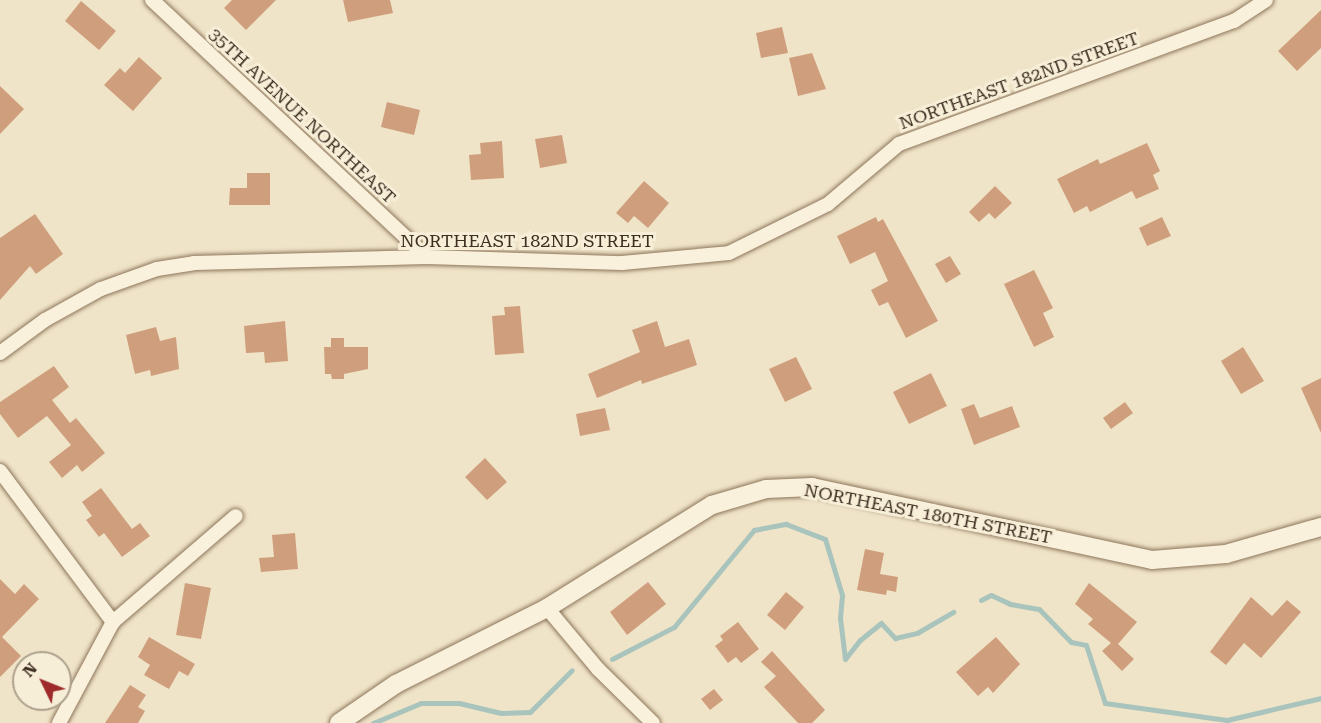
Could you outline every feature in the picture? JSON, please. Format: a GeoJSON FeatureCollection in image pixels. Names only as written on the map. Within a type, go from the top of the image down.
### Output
{"type":"FeatureCollection","features":[{"type":"Feature","properties":{"kind":"street","name":"35TH AVENUE NORTHEAST"},"geometry":{"type":"LineString","coordinates":[[152,0],[427,257]]}},
{"type":"Feature","properties":{"kind":"street","name":"NORTHEAST 182ND STREET"},"geometry":{"type":"LineString","coordinates":[[0,353],[45,320],[101,289],[157,269],[194,263],[427,257],[622,263],[729,253],[828,204],[899,144],[1234,21],[1266,0]]}},
{"type":"Feature","properties":{"kind":"street"},"geometry":{"type":"LineString","coordinates":[[0,471],[113,622]]}},
{"type":"Feature","properties":{"kind":"street","name":"NORTHEAST 180TH STREET"},"geometry":{"type":"LineString","coordinates":[[339,723],[396,684],[547,608],[712,505],[766,489],[812,488],[1152,560],[1226,554],[1321,527]]}},
{"type":"Feature","properties":{"kind":"street"},"geometry":{"type":"LineString","coordinates":[[59,723],[113,622],[236,516]]}},
{"type":"Feature","properties":{"kind":"street"},"geometry":{"type":"LineString","coordinates":[[547,608],[598,669],[653,723]]}},
{"type":"Feature","properties":{"kind":"building"},"geometry":{"type":"Polygon","coordinates":[[[232,0],[276,0],[246,30],[224,8],[232,0]]]}},
{"type":"Feature","properties":{"kind":"building"},"geometry":{"type":"Polygon","coordinates":[[[343,0],[390,0],[393,13],[348,22],[343,0]]]}},
{"type":"Feature","properties":{"kind":"building"},"geometry":{"type":"Polygon","coordinates":[[[81,1],[116,31],[99,50],[65,21],[81,1]]]}},
{"type":"Feature","properties":{"kind":"building"},"geometry":{"type":"Polygon","coordinates":[[[1321,10],[1321,48],[1297,71],[1278,51],[1321,10]]]}},
{"type":"Feature","properties":{"kind":"building"},"geometry":{"type":"Polygon","coordinates":[[[782,27],[788,53],[761,58],[756,33],[782,27]]]}},
{"type":"Feature","properties":{"kind":"building"},"geometry":{"type":"Polygon","coordinates":[[[812,53],[826,89],[798,96],[789,58],[812,53]]]}},
{"type":"Feature","properties":{"kind":"building"},"geometry":{"type":"Polygon","coordinates":[[[139,57],[162,78],[133,111],[104,85],[120,68],[125,73],[139,57]]]}},
{"type":"Feature","properties":{"kind":"building"},"geometry":{"type":"Polygon","coordinates":[[[0,86],[24,109],[0,134],[0,86]]]}},
{"type":"Feature","properties":{"kind":"building"},"geometry":{"type":"Polygon","coordinates":[[[387,102],[420,110],[414,135],[381,127],[387,102]]]}},
{"type":"Feature","properties":{"kind":"building"},"geometry":{"type":"Polygon","coordinates":[[[562,135],[567,163],[540,168],[535,139],[562,135]]]}},
{"type":"Feature","properties":{"kind":"building"},"geometry":{"type":"Polygon","coordinates":[[[502,141],[504,178],[471,180],[469,155],[481,154],[480,143],[502,141]]]}},
{"type":"Feature","properties":{"kind":"building"},"geometry":{"type":"Polygon","coordinates":[[[1147,143],[1160,171],[1153,175],[1159,189],[1136,199],[1132,191],[1090,212],[1087,206],[1074,213],[1057,179],[1098,159],[1100,164],[1147,143]]]}},
{"type":"Feature","properties":{"kind":"building"},"geometry":{"type":"Polygon","coordinates":[[[247,173],[270,173],[270,205],[229,205],[230,188],[247,188],[247,173]]]}},
{"type":"Feature","properties":{"kind":"building"},"geometry":{"type":"Polygon","coordinates":[[[644,181],[669,203],[648,228],[634,216],[628,223],[616,213],[644,181]]]}},
{"type":"Feature","properties":{"kind":"building"},"geometry":{"type":"Polygon","coordinates":[[[995,186],[1012,203],[995,219],[989,213],[979,222],[969,212],[995,186]]]}},
{"type":"Feature","properties":{"kind":"building"},"geometry":{"type":"Polygon","coordinates":[[[35,214],[63,254],[36,274],[30,266],[0,300],[0,238],[35,214]]]}},
{"type":"Feature","properties":{"kind":"building"},"geometry":{"type":"Polygon","coordinates":[[[876,217],[878,222],[883,219],[938,321],[906,338],[888,302],[879,306],[871,290],[888,281],[875,252],[850,264],[837,236],[876,217]]]}},
{"type":"Feature","properties":{"kind":"building"},"geometry":{"type":"Polygon","coordinates":[[[1162,217],[1171,236],[1147,246],[1139,228],[1162,217]]]}},
{"type":"Feature","properties":{"kind":"building"},"geometry":{"type":"Polygon","coordinates":[[[950,256],[961,274],[946,283],[935,264],[950,256]]]}},
{"type":"Feature","properties":{"kind":"building"},"geometry":{"type":"Polygon","coordinates":[[[1034,270],[1053,308],[1043,313],[1054,337],[1034,347],[1004,284],[1034,270]]]}},
{"type":"Feature","properties":{"kind":"building"},"geometry":{"type":"Polygon","coordinates":[[[520,306],[524,353],[495,355],[492,316],[505,315],[504,307],[520,306]]]}},
{"type":"Feature","properties":{"kind":"building"},"geometry":{"type":"Polygon","coordinates":[[[285,321],[288,361],[265,363],[264,352],[246,353],[244,326],[285,321]]]}},
{"type":"Feature","properties":{"kind":"building"},"geometry":{"type":"Polygon","coordinates":[[[657,321],[665,347],[689,339],[697,365],[642,384],[641,380],[597,398],[588,374],[640,352],[632,330],[657,321]]]}},
{"type":"Feature","properties":{"kind":"building"},"geometry":{"type":"Polygon","coordinates":[[[156,327],[160,341],[176,337],[179,369],[151,376],[150,370],[135,374],[126,335],[156,327]]]}},
{"type":"Feature","properties":{"kind":"building"},"geometry":{"type":"Polygon","coordinates":[[[331,338],[344,338],[344,347],[368,347],[368,369],[344,374],[344,379],[332,379],[331,374],[325,374],[324,347],[331,347],[331,338]]]}},
{"type":"Feature","properties":{"kind":"building"},"geometry":{"type":"Polygon","coordinates":[[[1243,347],[1264,381],[1241,394],[1221,361],[1243,347]]]}},
{"type":"Feature","properties":{"kind":"building"},"geometry":{"type":"Polygon","coordinates":[[[796,357],[812,389],[785,402],[769,369],[796,357]]]}},
{"type":"Feature","properties":{"kind":"building"},"geometry":{"type":"Polygon","coordinates":[[[54,366],[69,387],[52,400],[70,423],[76,418],[105,453],[82,472],[77,465],[62,478],[49,462],[71,445],[47,416],[18,438],[0,414],[0,402],[54,366]]]}},
{"type":"Feature","properties":{"kind":"building"},"geometry":{"type":"Polygon","coordinates":[[[931,373],[947,406],[909,424],[893,392],[931,373]]]}},
{"type":"Feature","properties":{"kind":"building"},"geometry":{"type":"Polygon","coordinates":[[[1321,378],[1321,433],[1301,388],[1321,378]]]}},
{"type":"Feature","properties":{"kind":"building"},"geometry":{"type":"Polygon","coordinates":[[[1125,402],[1133,413],[1111,429],[1103,418],[1125,402]]]}},
{"type":"Feature","properties":{"kind":"building"},"geometry":{"type":"Polygon","coordinates":[[[974,404],[980,418],[1012,406],[1020,427],[974,445],[961,409],[974,404]]]}},
{"type":"Feature","properties":{"kind":"building"},"geometry":{"type":"Polygon","coordinates":[[[605,408],[610,430],[580,436],[576,414],[605,408]]]}},
{"type":"Feature","properties":{"kind":"building"},"geometry":{"type":"Polygon","coordinates":[[[485,458],[507,482],[487,500],[465,477],[485,458]]]}},
{"type":"Feature","properties":{"kind":"building"},"geometry":{"type":"Polygon","coordinates":[[[101,488],[132,529],[140,523],[150,536],[122,557],[104,533],[99,537],[86,520],[92,516],[82,502],[101,488]]]}},
{"type":"Feature","properties":{"kind":"building"},"geometry":{"type":"Polygon","coordinates":[[[295,533],[298,569],[261,572],[259,558],[274,557],[272,535],[295,533]]]}},
{"type":"Feature","properties":{"kind":"building"},"geometry":{"type":"Polygon","coordinates":[[[865,549],[884,553],[880,574],[898,577],[896,592],[887,590],[886,595],[857,590],[865,549]]]}},
{"type":"Feature","properties":{"kind":"building"},"geometry":{"type":"Polygon","coordinates":[[[0,579],[15,594],[24,584],[39,599],[2,637],[16,651],[12,651],[12,665],[0,677],[0,579]]]}},
{"type":"Feature","properties":{"kind":"building"},"geometry":{"type":"Polygon","coordinates":[[[648,582],[666,604],[627,635],[610,612],[648,582]]]}},
{"type":"Feature","properties":{"kind":"building"},"geometry":{"type":"Polygon","coordinates":[[[185,583],[211,588],[201,639],[176,635],[185,583]]]}},
{"type":"Feature","properties":{"kind":"building"},"geometry":{"type":"Polygon","coordinates":[[[1089,583],[1137,622],[1118,644],[1134,659],[1122,671],[1102,651],[1111,643],[1088,624],[1093,619],[1075,604],[1089,583]]]}},
{"type":"Feature","properties":{"kind":"building"},"geometry":{"type":"Polygon","coordinates":[[[786,592],[804,607],[785,630],[767,615],[786,592]]]}},
{"type":"Feature","properties":{"kind":"building"},"geometry":{"type":"Polygon","coordinates":[[[1251,597],[1272,616],[1287,600],[1301,612],[1261,658],[1244,643],[1226,665],[1210,652],[1251,597]]]}},
{"type":"Feature","properties":{"kind":"building"},"geometry":{"type":"Polygon","coordinates":[[[738,622],[759,649],[741,663],[736,657],[728,663],[715,646],[723,640],[720,636],[738,622]]]}},
{"type":"Feature","properties":{"kind":"building"},"geometry":{"type":"Polygon","coordinates":[[[149,637],[195,664],[188,676],[179,671],[169,689],[144,675],[150,665],[138,657],[149,637]]]}},
{"type":"Feature","properties":{"kind":"building"},"geometry":{"type":"Polygon","coordinates":[[[996,637],[1020,664],[993,693],[988,687],[978,696],[956,672],[996,637]]]}},
{"type":"Feature","properties":{"kind":"building"},"geometry":{"type":"Polygon","coordinates":[[[772,651],[825,710],[812,723],[798,723],[764,687],[776,676],[761,662],[772,651]]]}},
{"type":"Feature","properties":{"kind":"building"},"geometry":{"type":"Polygon","coordinates":[[[130,685],[146,695],[138,707],[145,711],[138,723],[105,723],[130,685]]]}},
{"type":"Feature","properties":{"kind":"building"},"geometry":{"type":"Polygon","coordinates":[[[714,689],[723,700],[710,710],[701,699],[714,689]]]}},
{"type":"Feature","properties":{"kind":"waterway"},"geometry":{"type":"LineString","coordinates":[[612,659],[674,627],[754,530],[786,524],[825,539],[842,595],[840,618],[845,659],[860,640],[881,623],[895,638],[917,633],[953,612]]}},
{"type":"Feature","properties":{"kind":"waterway"},"geometry":{"type":"LineString","coordinates":[[981,600],[991,595],[1010,604],[1039,609],[1071,642],[1086,645],[1105,703],[1227,720],[1321,698]]}},
{"type":"Feature","properties":{"kind":"waterway"},"geometry":{"type":"LineString","coordinates":[[373,723],[421,703],[459,703],[501,713],[530,712],[572,670]]}}]}
